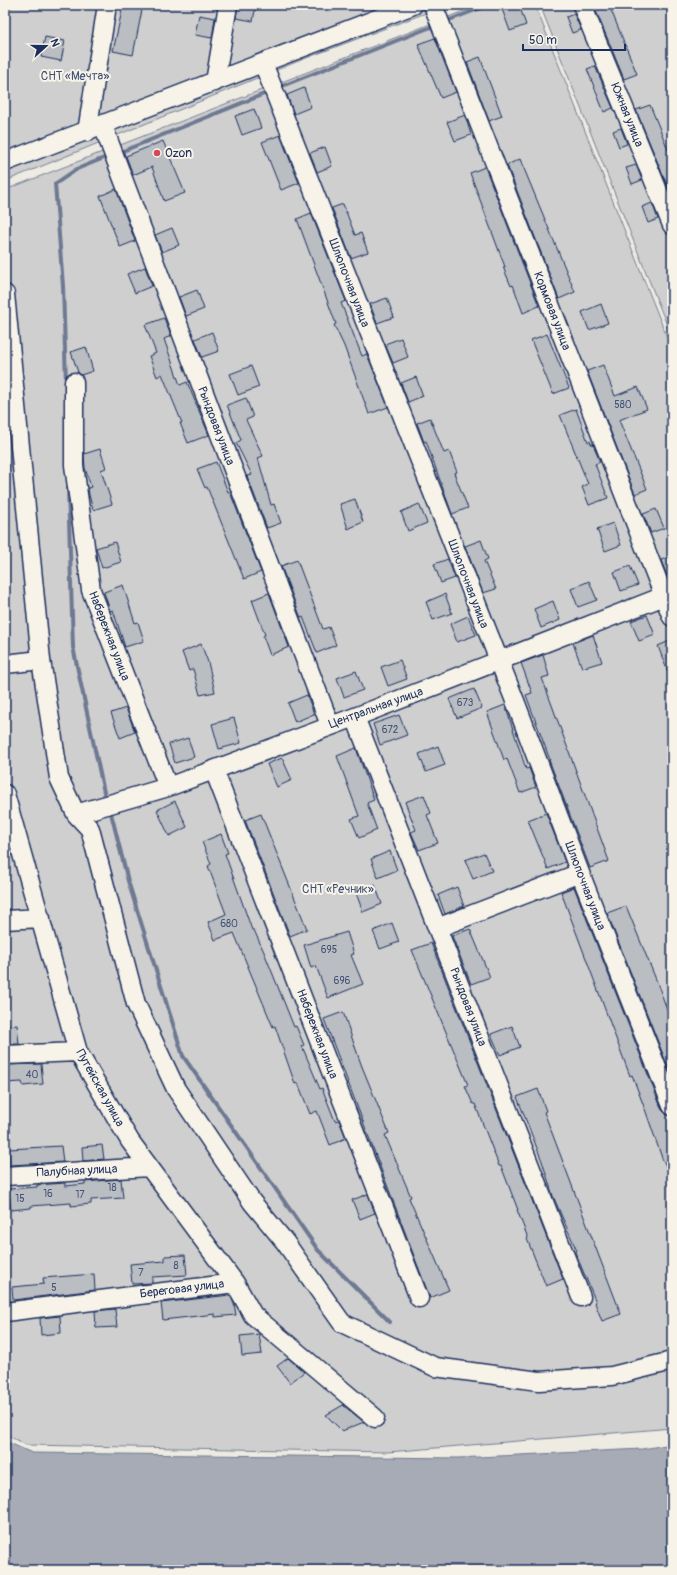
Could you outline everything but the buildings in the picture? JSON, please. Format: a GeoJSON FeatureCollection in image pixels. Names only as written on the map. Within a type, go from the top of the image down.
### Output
{"type":"FeatureCollection","features":[{"type":"Feature","properties":{"kind":"street"},"geometry":{"type":"LineString","coordinates":[[95,129],[108,5]]}},
{"type":"Feature","properties":{"kind":"street"},"geometry":{"type":"LineString","coordinates":[[216,82],[228,5]]}},
{"type":"Feature","properties":{"kind":"street"},"geometry":{"type":"LineString","coordinates":[[5,162],[216,82],[381,11],[413,5]]}},
{"type":"Feature","properties":{"kind":"street","name":"Южная улица"},"geometry":{"type":"LineString","coordinates":[[582,5],[672,225]]}},
{"type":"Feature","properties":{"kind":"street","name":"Кормовая улица"},"geometry":{"type":"LineString","coordinates":[[437,17],[668,594],[672,617]]}},
{"type":"Feature","properties":{"kind":"street","name":"Шлюпочная улица"},"geometry":{"type":"LineString","coordinates":[[263,63],[517,706],[580,873],[672,1106]]}},
{"type":"Feature","properties":{"kind":"street","name":"Рындовая улица"},"geometry":{"type":"LineString","coordinates":[[95,129],[114,154],[330,725]]}},
{"type":"Feature","properties":{"kind":"street"},"geometry":{"type":"LineString","coordinates":[[5,294],[41,660],[58,778],[76,814],[90,829],[136,1004],[176,1089],[252,1202],[285,1242],[342,1323],[435,1367],[539,1381],[612,1376],[672,1361]]}},
{"type":"Feature","properties":{"kind":"street","name":"Набережная улица"},"geometry":{"type":"LineString","coordinates":[[74,382],[74,465],[91,590],[168,787]]}},
{"type":"Feature","properties":{"kind":"street","name":"Центральная улица"},"geometry":{"type":"LineString","coordinates":[[76,814],[168,787],[214,770],[330,725],[355,717],[668,594]]}},
{"type":"Feature","properties":{"kind":"street"},"geometry":{"type":"LineString","coordinates":[[5,664],[41,660]]}},
{"type":"Feature","properties":{"kind":"street","name":"Рындовая улица"},"geometry":{"type":"LineString","coordinates":[[355,717],[582,1297]]}},
{"type":"Feature","properties":{"kind":"street","name":"Набережная улица"},"geometry":{"type":"LineString","coordinates":[[214,770],[419,1298]]}},
{"type":"Feature","properties":{"kind":"street","name":"Путейская улица"},"geometry":{"type":"LineString","coordinates":[[6,799],[78,1052],[130,1142],[235,1282]]}},
{"type":"Feature","properties":{"kind":"street"},"geometry":{"type":"LineString","coordinates":[[437,928],[580,873]]}},
{"type":"Feature","properties":{"kind":"street"},"geometry":{"type":"LineString","coordinates":[[5,920],[41,918]]}},
{"type":"Feature","properties":{"kind":"street"},"geometry":{"type":"LineString","coordinates":[[5,1055],[78,1052]]}},
{"type":"Feature","properties":{"kind":"street","name":"Палубная улица"},"geometry":{"type":"LineString","coordinates":[[5,1176],[149,1167]]}},
{"type":"Feature","properties":{"kind":"street","name":"Береговая улица"},"geometry":{"type":"LineString","coordinates":[[5,1312],[235,1282],[253,1315],[375,1418]]}},
{"type":"Feature","properties":{"kind":"green space","name":"СНТ «Мечта»"},"geometry":{"type":"Polygon","coordinates":[[[5,5],[447,5],[301,60],[8,180],[5,144],[5,5]]]}},
{"type":"Feature","properties":{"kind":"green space","name":"СНТ «Речник»"},"geometry":{"type":"Polygon","coordinates":[[[479,5],[535,5],[672,350],[672,1428],[388,1452],[26,1445],[5,1434],[5,190],[479,5]]]}},
{"type":"Feature","properties":{"kind":"green space"},"geometry":{"type":"Polygon","coordinates":[[[540,5],[672,5],[672,338],[540,5]]]}},
{"type":"Feature","properties":{"kind":"shaded area"},"geometry":{"type":"Polygon","coordinates":[[[5,1441],[32,1453],[458,1458],[642,1449],[672,1444],[672,1570],[5,1570],[5,1441]]]}},
{"type":"Feature","properties":{"kind":"waterway"},"geometry":{"type":"LineString","coordinates":[[444,22],[489,5]]}},
{"type":"Feature","properties":{"kind":"waterway"},"geometry":{"type":"LineString","coordinates":[[277,88],[436,25]]}},
{"type":"Feature","properties":{"kind":"waterway"},"geometry":{"type":"LineString","coordinates":[[118,153],[269,92]]}},
{"type":"Feature","properties":{"kind":"waterway"},"geometry":{"type":"LineString","coordinates":[[66,383],[63,286],[55,184],[77,169],[109,156]]}},
{"type":"Feature","properties":{"kind":"waterway"},"geometry":{"type":"LineString","coordinates":[[68,488],[73,647],[105,797]]}},
{"type":"Feature","properties":{"kind":"waterway"},"geometry":{"type":"LineString","coordinates":[[111,813],[128,881],[183,1056],[318,1250],[390,1322]]}},
{"type":"Feature","properties":{"kind":"place","name":"Ozon"},"geometry":{"type":"Point","coordinates":[157,153]}}]}
